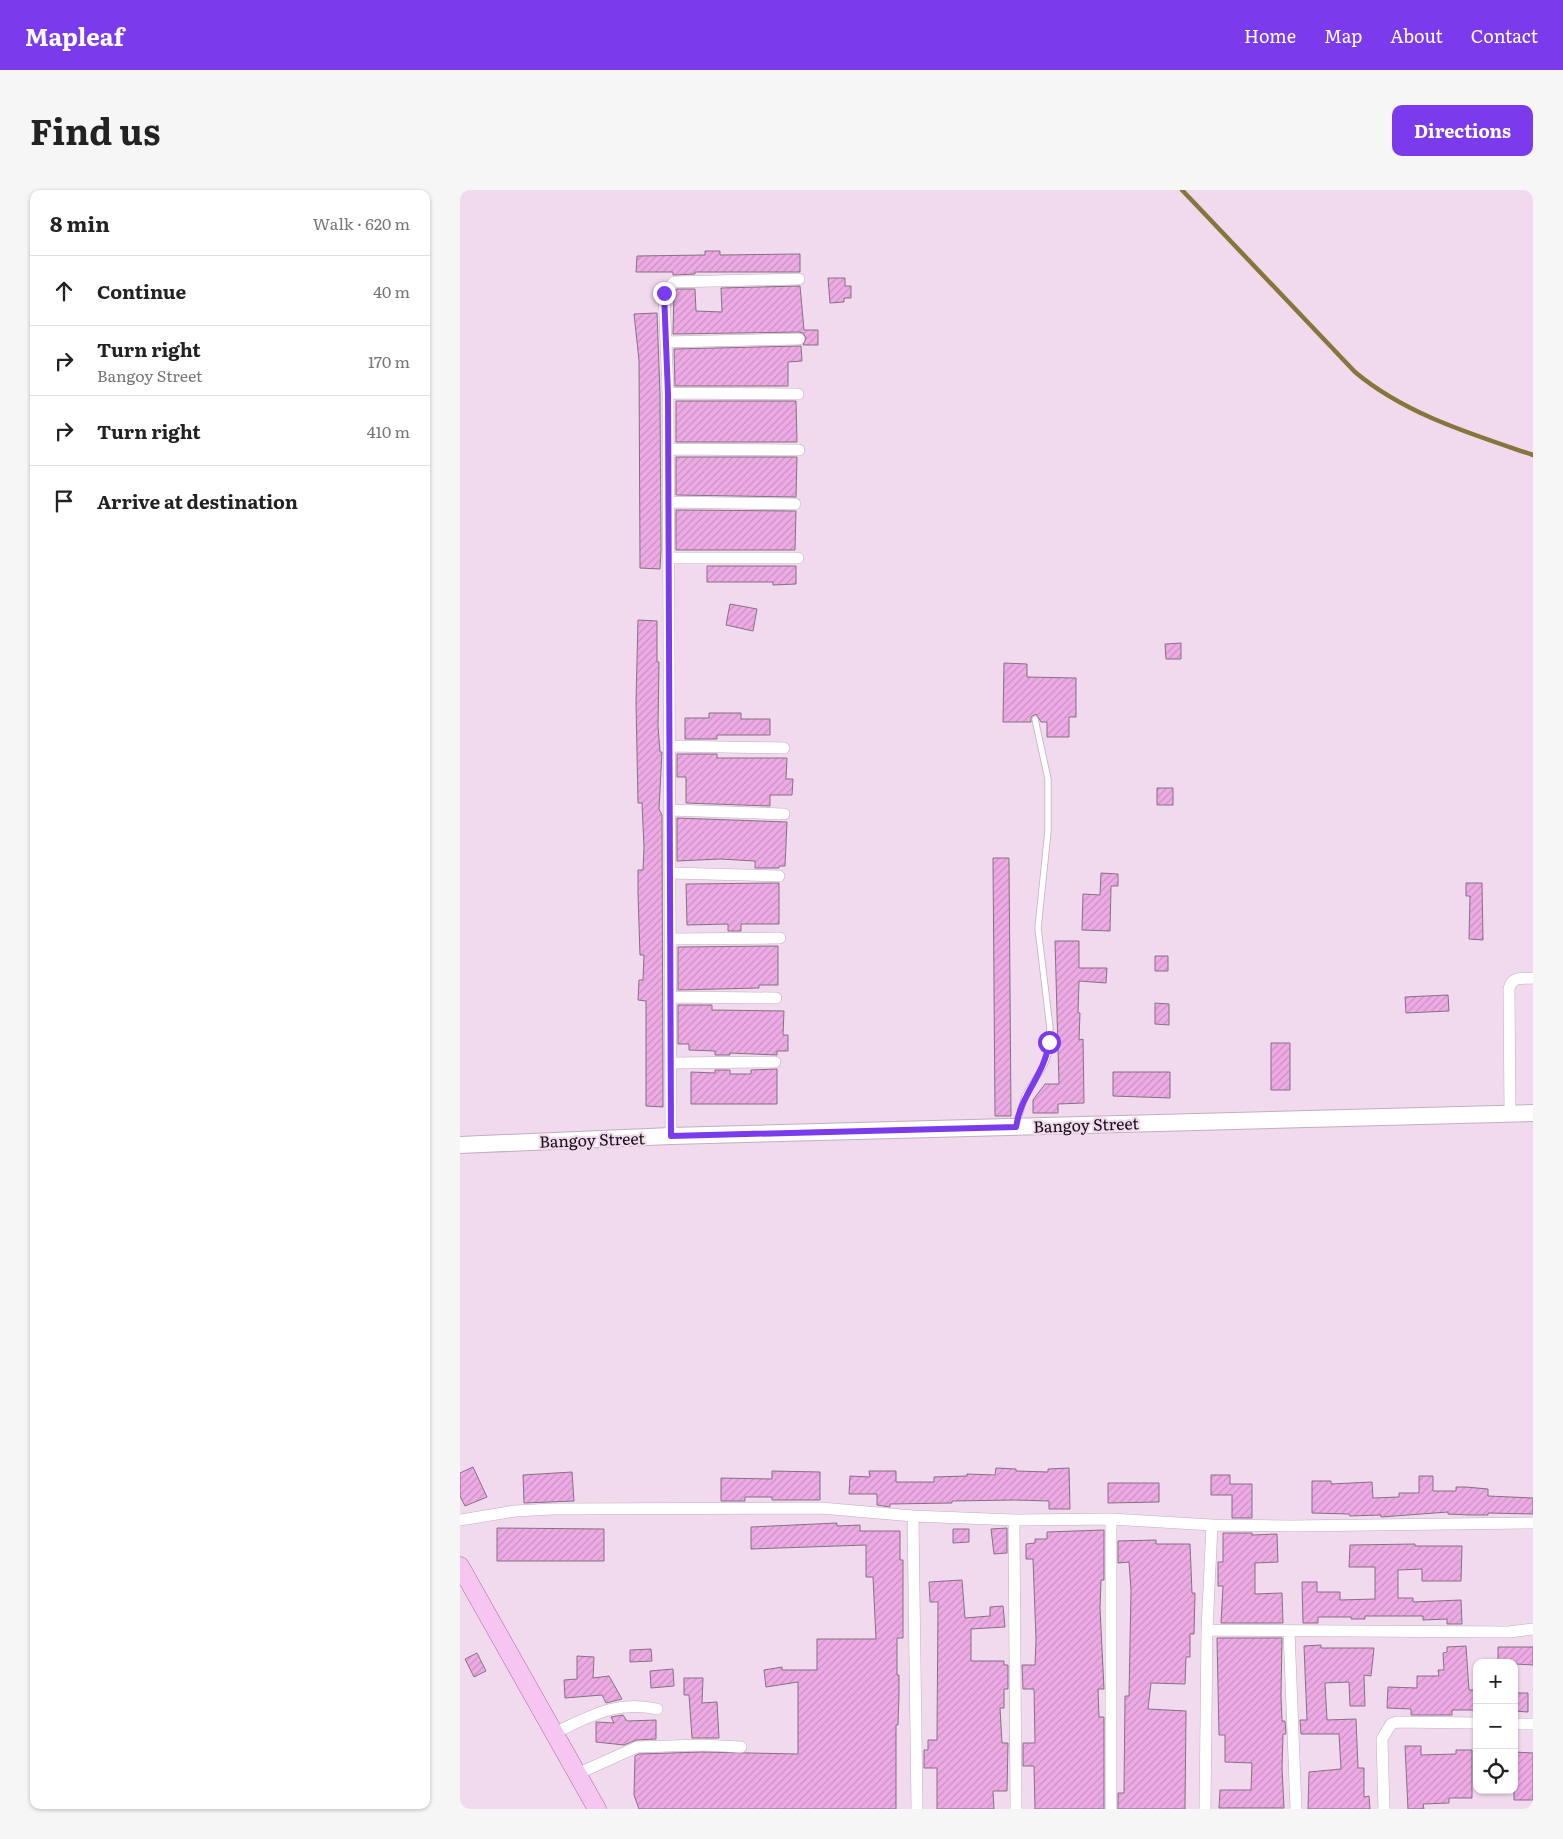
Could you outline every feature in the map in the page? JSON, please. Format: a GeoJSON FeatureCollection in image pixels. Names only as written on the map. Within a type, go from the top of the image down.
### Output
{"type":"FeatureCollection","features":[{"type":"Feature","properties":{"kind":"main road","name":"Bangoy Street"},"geometry":{"type":"LineString","coordinates":[[460,1145],[671,1136],[1533,1113]]}},
{"type":"Feature","properties":{"kind":"main road"},"geometry":{"type":"LineString","coordinates":[[460,1566],[597,1809]]}},
{"type":"Feature","properties":{"kind":"street"},"geometry":{"type":"LineString","coordinates":[[671,1136],[672,997],[668,394],[664,293],[674,282],[799,279]]}},
{"type":"Feature","properties":{"kind":"street"},"geometry":{"type":"LineString","coordinates":[[666,342],[799,339]]}},
{"type":"Feature","properties":{"kind":"street"},"geometry":{"type":"LineString","coordinates":[[668,394],[798,394]]}},
{"type":"Feature","properties":{"kind":"street"},"geometry":{"type":"LineString","coordinates":[[668,449],[799,450]]}},
{"type":"Feature","properties":{"kind":"street"},"geometry":{"type":"LineString","coordinates":[[668,502],[794,504]]}},
{"type":"Feature","properties":{"kind":"street"},"geometry":{"type":"LineString","coordinates":[[669,558],[798,558]]}},
{"type":"Feature","properties":{"kind":"street"},"geometry":{"type":"LineString","coordinates":[[670,746],[784,748]]}},
{"type":"Feature","properties":{"kind":"street"},"geometry":{"type":"LineString","coordinates":[[670,810],[784,814]]}},
{"type":"Feature","properties":{"kind":"street"},"geometry":{"type":"LineString","coordinates":[[671,873],[779,876]]}},
{"type":"Feature","properties":{"kind":"street"},"geometry":{"type":"LineString","coordinates":[[671,939],[780,938]]}},
{"type":"Feature","properties":{"kind":"street"},"geometry":{"type":"LineString","coordinates":[[1510,1114],[1510,983],[1515,979],[1533,978]]}},
{"type":"Feature","properties":{"kind":"street"},"geometry":{"type":"LineString","coordinates":[[672,997],[776,998]]}},
{"type":"Feature","properties":{"kind":"street"},"geometry":{"type":"LineString","coordinates":[[672,1063],[775,1062]]}},
{"type":"Feature","properties":{"kind":"street"},"geometry":{"type":"LineString","coordinates":[[460,1520],[515,1511],[562,1509],[821,1508],[913,1516],[1014,1520],[1111,1519],[1212,1525],[1380,1526],[1533,1523]]}},
{"type":"Feature","properties":{"kind":"street"},"geometry":{"type":"LineString","coordinates":[[913,1516],[917,1809]]}},
{"type":"Feature","properties":{"kind":"street"},"geometry":{"type":"LineString","coordinates":[[1111,1519],[1111,1809]]}},
{"type":"Feature","properties":{"kind":"street"},"geometry":{"type":"LineString","coordinates":[[1014,1520],[1016,1809]]}},
{"type":"Feature","properties":{"kind":"street"},"geometry":{"type":"LineString","coordinates":[[1205,1809],[1207,1630],[1212,1525]]}},
{"type":"Feature","properties":{"kind":"street"},"geometry":{"type":"LineString","coordinates":[[1207,1630],[1509,1632],[1533,1629]]}},
{"type":"Feature","properties":{"kind":"street"},"geometry":{"type":"LineString","coordinates":[[1289,1631],[1296,1809]]}},
{"type":"Feature","properties":{"kind":"street"},"geometry":{"type":"LineString","coordinates":[[554,1733],[616,1707],[635,1705],[658,1709]]}},
{"type":"Feature","properties":{"kind":"street"},"geometry":{"type":"LineString","coordinates":[[1384,1809],[1382,1738],[1391,1724],[1397,1722],[1473,1723]]}},
{"type":"Feature","properties":{"kind":"street"},"geometry":{"type":"LineString","coordinates":[[1518,1724],[1533,1724]]}},
{"type":"Feature","properties":{"kind":"street"},"geometry":{"type":"LineString","coordinates":[[577,1774],[637,1747],[702,1744],[741,1747]]}},
{"type":"Feature","properties":{"kind":"lane"},"geometry":{"type":"LineString","coordinates":[[1016,1127],[1025,1096],[1044,1065],[1049,1042],[1048,1002],[1038,928],[1048,831],[1048,788],[1035,719]]}},
{"type":"Feature","properties":{"kind":"building"},"geometry":{"type":"Polygon","coordinates":[[[705,251],[720,251],[720,255],[800,254],[800,272],[695,272],[695,274],[673,275],[673,272],[636,272],[637,256],[705,255],[705,251]]]}},
{"type":"Feature","properties":{"kind":"building"},"geometry":{"type":"Polygon","coordinates":[[[828,278],[845,278],[845,286],[851,286],[851,298],[844,298],[844,302],[830,303],[828,278]]]}},
{"type":"Feature","properties":{"kind":"building"},"geometry":{"type":"Polygon","coordinates":[[[800,286],[804,330],[818,330],[818,345],[803,345],[806,338],[803,333],[799,332],[673,334],[674,293],[677,289],[695,289],[696,311],[722,312],[721,288],[800,286]]]}},
{"type":"Feature","properties":{"kind":"building"},"geometry":{"type":"Polygon","coordinates":[[[657,313],[660,393],[660,569],[640,568],[639,360],[634,314],[657,313]]]}},
{"type":"Feature","properties":{"kind":"building"},"geometry":{"type":"Polygon","coordinates":[[[801,346],[802,361],[788,362],[788,386],[675,386],[674,349],[801,346]]]}},
{"type":"Feature","properties":{"kind":"building"},"geometry":{"type":"Polygon","coordinates":[[[676,401],[796,401],[797,442],[676,442],[676,401]]]}},
{"type":"Feature","properties":{"kind":"building"},"geometry":{"type":"Polygon","coordinates":[[[676,457],[797,457],[796,497],[676,495],[676,457]]]}},
{"type":"Feature","properties":{"kind":"building"},"geometry":{"type":"Polygon","coordinates":[[[676,510],[796,511],[795,550],[676,550],[676,510]]]}},
{"type":"Feature","properties":{"kind":"building"},"geometry":{"type":"Polygon","coordinates":[[[707,566],[796,566],[796,584],[773,585],[773,582],[707,582],[707,566]]]}},
{"type":"Feature","properties":{"kind":"building"},"geometry":{"type":"Polygon","coordinates":[[[730,604],[757,609],[753,631],[726,625],[730,604]]]}},
{"type":"Feature","properties":{"kind":"building"},"geometry":{"type":"Polygon","coordinates":[[[638,620],[657,621],[657,662],[659,662],[658,726],[660,752],[662,752],[659,809],[662,815],[663,1107],[646,1106],[646,1001],[638,1000],[639,980],[643,980],[644,955],[640,955],[638,870],[643,870],[644,847],[642,803],[638,803],[636,702],[638,620]]]}},
{"type":"Feature","properties":{"kind":"building"},"geometry":{"type":"Polygon","coordinates":[[[1181,643],[1181,659],[1166,659],[1165,644],[1181,643]]]}},
{"type":"Feature","properties":{"kind":"building"},"geometry":{"type":"Polygon","coordinates":[[[1004,663],[1027,664],[1027,677],[1076,678],[1076,717],[1069,717],[1069,737],[1047,737],[1047,722],[1041,722],[1036,714],[1031,717],[1031,722],[1003,722],[1004,663]]]}},
{"type":"Feature","properties":{"kind":"building"},"geometry":{"type":"Polygon","coordinates":[[[709,713],[741,713],[741,719],[770,719],[770,735],[717,735],[717,739],[685,739],[685,718],[709,718],[709,713]]]}},
{"type":"Feature","properties":{"kind":"building"},"geometry":{"type":"Polygon","coordinates":[[[677,754],[717,754],[717,758],[787,758],[786,779],[793,779],[792,795],[770,795],[770,806],[686,803],[686,777],[677,777],[677,754]]]}},
{"type":"Feature","properties":{"kind":"building"},"geometry":{"type":"Polygon","coordinates":[[[1157,788],[1173,788],[1173,805],[1157,805],[1157,788]]]}},
{"type":"Feature","properties":{"kind":"building"},"geometry":{"type":"Polygon","coordinates":[[[677,818],[787,822],[785,866],[779,866],[779,868],[755,868],[755,861],[720,859],[677,861],[677,818]]]}},
{"type":"Feature","properties":{"kind":"building"},"geometry":{"type":"Polygon","coordinates":[[[993,858],[1009,858],[1011,1116],[995,1116],[993,858]]]}},
{"type":"Feature","properties":{"kind":"building"},"geometry":{"type":"Polygon","coordinates":[[[1101,873],[1118,874],[1118,886],[1111,886],[1110,931],[1082,930],[1083,894],[1100,895],[1101,873]]]}},
{"type":"Feature","properties":{"kind":"building"},"geometry":{"type":"Polygon","coordinates":[[[779,883],[779,924],[741,924],[741,931],[728,931],[728,924],[687,925],[686,884],[779,883]]]}},
{"type":"Feature","properties":{"kind":"building"},"geometry":{"type":"Polygon","coordinates":[[[1466,883],[1482,883],[1483,940],[1469,939],[1470,896],[1466,896],[1466,883]]]}},
{"type":"Feature","properties":{"kind":"building"},"geometry":{"type":"Polygon","coordinates":[[[1055,941],[1079,941],[1079,968],[1107,968],[1106,983],[1079,981],[1079,1040],[1083,1039],[1084,1103],[1058,1104],[1058,1113],[1033,1113],[1033,1100],[1045,1084],[1059,1084],[1055,941]]]}},
{"type":"Feature","properties":{"kind":"building"},"geometry":{"type":"Polygon","coordinates":[[[778,946],[778,985],[759,985],[759,988],[678,990],[678,947],[778,946]]]}},
{"type":"Feature","properties":{"kind":"building"},"geometry":{"type":"Polygon","coordinates":[[[1155,956],[1168,956],[1168,971],[1155,971],[1155,956]]]}},
{"type":"Feature","properties":{"kind":"building"},"geometry":{"type":"Polygon","coordinates":[[[1448,995],[1449,1011],[1406,1013],[1405,997],[1448,995]]]}},
{"type":"Feature","properties":{"kind":"building"},"geometry":{"type":"Polygon","coordinates":[[[1155,1003],[1169,1004],[1169,1025],[1155,1024],[1155,1003]]]}},
{"type":"Feature","properties":{"kind":"building"},"geometry":{"type":"Polygon","coordinates":[[[678,1005],[712,1005],[712,1010],[784,1011],[783,1035],[788,1035],[788,1051],[777,1051],[777,1055],[730,1053],[730,1055],[715,1055],[715,1051],[689,1050],[689,1044],[678,1044],[678,1005]]]}},
{"type":"Feature","properties":{"kind":"building"},"geometry":{"type":"Polygon","coordinates":[[[1271,1043],[1290,1043],[1290,1090],[1271,1090],[1271,1043]]]}},
{"type":"Feature","properties":{"kind":"building"},"geometry":{"type":"Polygon","coordinates":[[[777,1069],[777,1104],[691,1104],[691,1072],[715,1073],[715,1070],[730,1070],[730,1074],[751,1074],[751,1070],[777,1069]]]}},
{"type":"Feature","properties":{"kind":"building"},"geometry":{"type":"Polygon","coordinates":[[[1113,1072],[1170,1072],[1170,1098],[1113,1096],[1113,1072]]]}},
{"type":"Feature","properties":{"kind":"building"},"geometry":{"type":"Polygon","coordinates":[[[473,1467],[487,1497],[465,1506],[460,1496],[460,1473],[473,1467]]]}},
{"type":"Feature","properties":{"kind":"building"},"geometry":{"type":"Polygon","coordinates":[[[996,1468],[1048,1472],[1048,1469],[1069,1468],[1070,1509],[1049,1509],[1049,1501],[1015,1500],[890,1504],[890,1507],[877,1505],[877,1494],[849,1494],[850,1476],[870,1477],[869,1471],[896,1471],[896,1482],[934,1482],[934,1477],[967,1476],[967,1474],[995,1475],[996,1468]]]}},
{"type":"Feature","properties":{"kind":"building"},"geometry":{"type":"Polygon","coordinates":[[[772,1471],[820,1472],[820,1500],[772,1500],[772,1497],[745,1497],[745,1501],[721,1501],[721,1478],[772,1479],[772,1471]]]}},
{"type":"Feature","properties":{"kind":"building"},"geometry":{"type":"Polygon","coordinates":[[[572,1472],[574,1501],[524,1503],[523,1475],[572,1472]]]}},
{"type":"Feature","properties":{"kind":"building"},"geometry":{"type":"Polygon","coordinates":[[[1211,1475],[1230,1475],[1230,1484],[1252,1484],[1252,1518],[1232,1518],[1232,1495],[1211,1495],[1211,1475]]]}},
{"type":"Feature","properties":{"kind":"building"},"geometry":{"type":"Polygon","coordinates":[[[1419,1476],[1433,1476],[1433,1491],[1456,1491],[1456,1487],[1466,1487],[1488,1489],[1488,1496],[1533,1498],[1533,1514],[1488,1513],[1488,1515],[1469,1515],[1448,1514],[1448,1512],[1381,1517],[1381,1515],[1350,1516],[1349,1514],[1312,1513],[1312,1481],[1331,1481],[1331,1484],[1372,1482],[1373,1498],[1399,1497],[1399,1493],[1419,1493],[1419,1476]]]}},
{"type":"Feature","properties":{"kind":"building"},"geometry":{"type":"Polygon","coordinates":[[[1108,1483],[1159,1483],[1159,1502],[1108,1503],[1108,1483]]]}},
{"type":"Feature","properties":{"kind":"building"},"geometry":{"type":"Polygon","coordinates":[[[837,1523],[837,1526],[860,1525],[860,1531],[900,1531],[900,1560],[903,1560],[903,1638],[897,1638],[899,1694],[898,1725],[896,1725],[896,1809],[639,1809],[634,1795],[635,1756],[639,1754],[702,1752],[798,1754],[798,1682],[766,1687],[764,1670],[782,1667],[782,1670],[817,1670],[817,1639],[876,1639],[873,1577],[866,1577],[866,1545],[751,1549],[751,1527],[837,1523]]]}},
{"type":"Feature","properties":{"kind":"building"},"geometry":{"type":"Polygon","coordinates":[[[497,1528],[604,1529],[604,1561],[497,1561],[497,1528]]]}},
{"type":"Feature","properties":{"kind":"building"},"geometry":{"type":"Polygon","coordinates":[[[1007,1528],[1007,1553],[994,1554],[991,1529],[1007,1528]]]}},
{"type":"Feature","properties":{"kind":"building"},"geometry":{"type":"Polygon","coordinates":[[[953,1529],[969,1529],[969,1542],[953,1543],[953,1529]]]}},
{"type":"Feature","properties":{"kind":"building"},"geometry":{"type":"Polygon","coordinates":[[[1104,1530],[1104,1580],[1101,1580],[1100,1608],[1104,1689],[1098,1689],[1099,1717],[1104,1717],[1104,1809],[1035,1809],[1034,1766],[1023,1766],[1023,1743],[1035,1743],[1034,1689],[1023,1689],[1022,1665],[1035,1665],[1036,1639],[1033,1559],[1026,1559],[1026,1544],[1035,1543],[1035,1539],[1047,1539],[1047,1532],[1104,1530]]]}},
{"type":"Feature","properties":{"kind":"building"},"geometry":{"type":"Polygon","coordinates":[[[1223,1533],[1277,1534],[1278,1562],[1255,1563],[1255,1594],[1282,1593],[1283,1623],[1221,1623],[1223,1586],[1218,1586],[1218,1562],[1223,1562],[1223,1533]]]}},
{"type":"Feature","properties":{"kind":"building"},"geometry":{"type":"Polygon","coordinates":[[[1156,1540],[1156,1544],[1190,1544],[1192,1593],[1195,1593],[1194,1634],[1190,1634],[1190,1657],[1186,1657],[1185,1684],[1151,1683],[1148,1709],[1186,1711],[1185,1809],[1118,1809],[1118,1793],[1124,1793],[1125,1696],[1129,1696],[1131,1590],[1129,1562],[1118,1563],[1118,1541],[1156,1540]]]}},
{"type":"Feature","properties":{"kind":"building"},"geometry":{"type":"Polygon","coordinates":[[[1415,1544],[1415,1546],[1462,1546],[1461,1581],[1422,1581],[1422,1569],[1398,1570],[1398,1598],[1413,1598],[1413,1602],[1461,1600],[1462,1624],[1447,1624],[1447,1619],[1423,1620],[1423,1616],[1365,1616],[1365,1619],[1318,1617],[1318,1623],[1303,1623],[1302,1582],[1317,1582],[1317,1592],[1340,1592],[1340,1600],[1375,1599],[1375,1567],[1349,1567],[1350,1545],[1415,1544]]]}},
{"type":"Feature","properties":{"kind":"building"},"geometry":{"type":"Polygon","coordinates":[[[962,1580],[965,1618],[990,1616],[990,1607],[1003,1606],[1005,1627],[971,1629],[971,1661],[1004,1661],[1004,1665],[1008,1665],[1008,1689],[1004,1689],[1004,1708],[1000,1708],[1002,1743],[1008,1743],[1007,1791],[993,1791],[994,1809],[937,1809],[937,1768],[924,1768],[924,1750],[928,1750],[928,1740],[937,1740],[938,1602],[930,1602],[929,1582],[962,1580]]]}},
{"type":"Feature","properties":{"kind":"building"},"geometry":{"type":"Polygon","coordinates":[[[1217,1638],[1282,1638],[1282,1721],[1285,1721],[1286,1734],[1283,1734],[1282,1768],[1284,1808],[1219,1808],[1220,1790],[1251,1790],[1252,1763],[1225,1762],[1225,1735],[1219,1735],[1217,1638]]]}},
{"type":"Feature","properties":{"kind":"building"},"geometry":{"type":"Polygon","coordinates":[[[1321,1645],[1321,1648],[1374,1648],[1371,1676],[1364,1675],[1365,1706],[1350,1706],[1349,1682],[1325,1683],[1327,1720],[1356,1719],[1358,1768],[1364,1768],[1364,1797],[1369,1796],[1370,1809],[1308,1809],[1309,1772],[1341,1769],[1339,1734],[1301,1734],[1300,1720],[1307,1720],[1304,1646],[1321,1645]]]}},
{"type":"Feature","properties":{"kind":"building"},"geometry":{"type":"Polygon","coordinates":[[[1466,1646],[1469,1690],[1473,1690],[1473,1710],[1452,1710],[1452,1715],[1411,1715],[1411,1709],[1387,1708],[1388,1687],[1417,1688],[1417,1676],[1439,1676],[1438,1670],[1444,1670],[1443,1653],[1447,1652],[1447,1647],[1466,1646]]]}},
{"type":"Feature","properties":{"kind":"building"},"geometry":{"type":"Polygon","coordinates":[[[1498,1647],[1533,1647],[1533,1665],[1518,1664],[1518,1659],[1498,1659],[1498,1647]]]}},
{"type":"Feature","properties":{"kind":"building"},"geometry":{"type":"Polygon","coordinates":[[[651,1649],[652,1661],[630,1662],[630,1650],[651,1649]]]}},
{"type":"Feature","properties":{"kind":"building"},"geometry":{"type":"Polygon","coordinates":[[[477,1653],[486,1671],[474,1677],[465,1659],[477,1653]]]}},
{"type":"Feature","properties":{"kind":"building"},"geometry":{"type":"Polygon","coordinates":[[[577,1656],[594,1657],[593,1678],[609,1676],[622,1699],[606,1703],[602,1695],[565,1698],[564,1680],[577,1679],[577,1656]]]}},
{"type":"Feature","properties":{"kind":"building"},"geometry":{"type":"Polygon","coordinates":[[[673,1669],[674,1686],[651,1688],[650,1671],[673,1669]]]}},
{"type":"Feature","properties":{"kind":"building"},"geometry":{"type":"Polygon","coordinates":[[[684,1678],[703,1678],[702,1703],[717,1702],[719,1738],[692,1738],[689,1695],[684,1695],[684,1678]]]}},
{"type":"Feature","properties":{"kind":"building"},"geometry":{"type":"Polygon","coordinates":[[[1518,1693],[1528,1693],[1528,1712],[1518,1711],[1518,1693]]]}},
{"type":"Feature","properties":{"kind":"building"},"geometry":{"type":"Polygon","coordinates":[[[623,1715],[627,1721],[656,1720],[656,1739],[636,1740],[624,1745],[596,1742],[596,1722],[614,1723],[611,1717],[623,1715]]]}},
{"type":"Feature","properties":{"kind":"building"},"geometry":{"type":"Polygon","coordinates":[[[1405,1746],[1421,1746],[1421,1755],[1456,1754],[1456,1750],[1472,1750],[1472,1798],[1449,1798],[1449,1803],[1423,1804],[1424,1809],[1408,1809],[1405,1746]]]}},
{"type":"Feature","properties":{"kind":"building"},"geometry":{"type":"Polygon","coordinates":[[[1518,1752],[1533,1753],[1533,1800],[1514,1800],[1514,1794],[1518,1794],[1518,1752]]]}},
{"type":"Feature","properties":{"kind":"waterway"},"geometry":{"type":"LineString","coordinates":[[1182,190],[1355,372],[1374,387],[1395,400],[1439,421],[1533,455]]}},
{"type":"Feature","properties":{"kind":"route"},"geometry":{"type":"LineString","coordinates":[[664,293],[668,394],[672,997],[671,1136],[1016,1127],[1025,1096],[1044,1065],[1048,1054],[1049,1042]]}}]}
